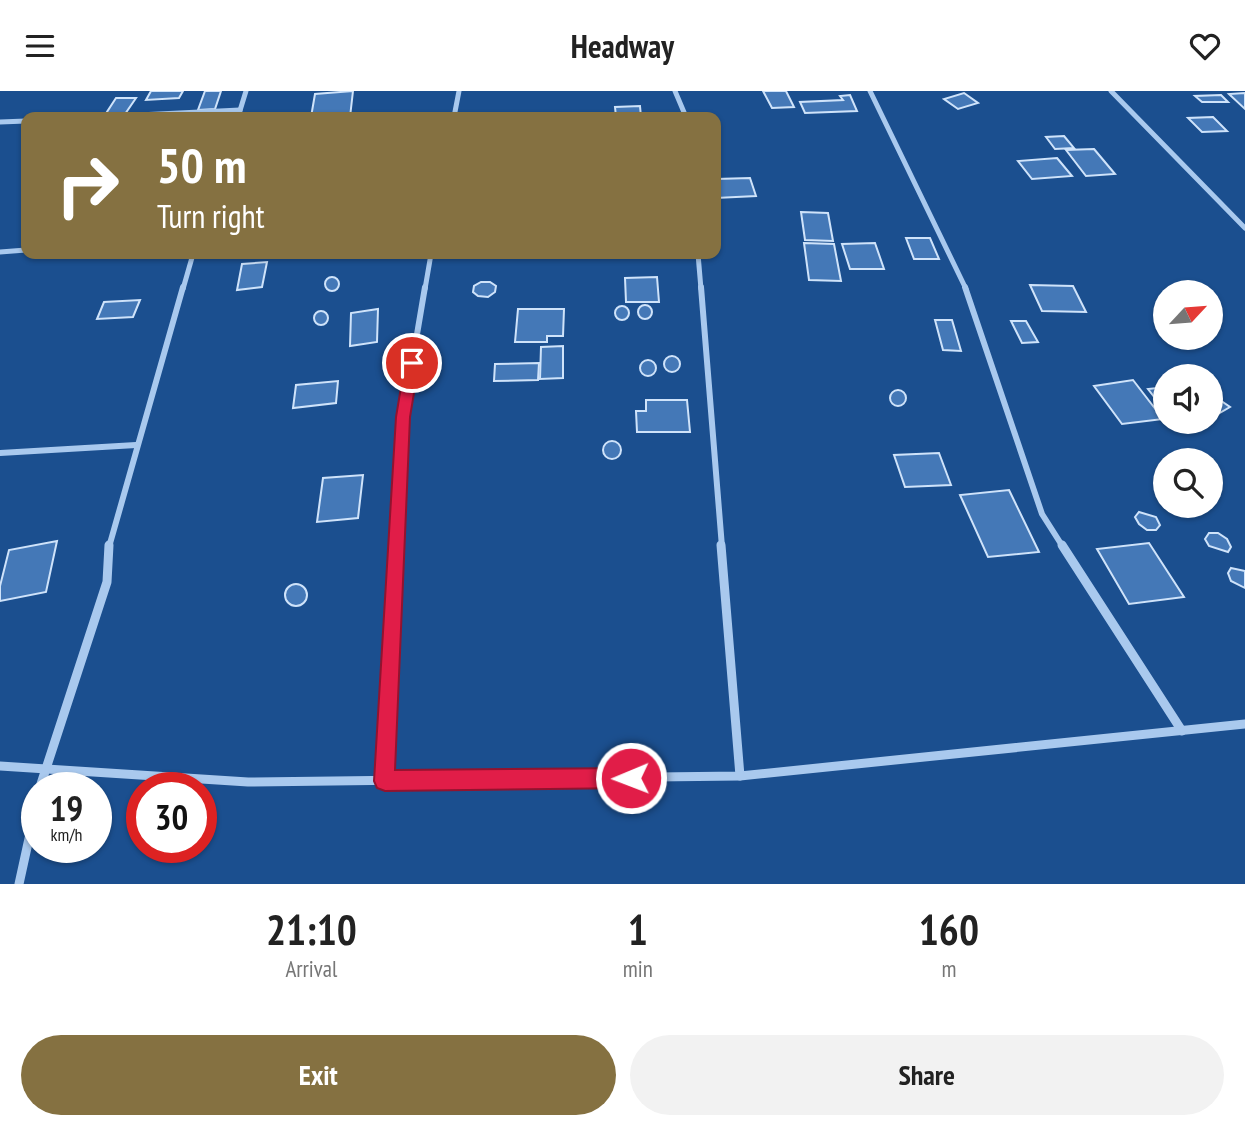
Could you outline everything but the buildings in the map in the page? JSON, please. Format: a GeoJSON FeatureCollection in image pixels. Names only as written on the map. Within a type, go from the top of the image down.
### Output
{"type":"FeatureCollection","features":[{"type":"Feature","properties":{"kind":"street"},"geometry":{"type":"LineString","coordinates":[[199,112],[240,110],[246,91]]}},
{"type":"Feature","properties":{"kind":"street"},"geometry":{"type":"LineString","coordinates":[[455,112],[459,91]]}},
{"type":"Feature","properties":{"kind":"street"},"geometry":{"type":"LineString","coordinates":[[676,91],[684,112]]}},
{"type":"Feature","properties":{"kind":"street"},"geometry":{"type":"LineString","coordinates":[[870,91],[963,281],[1042,515],[1182,731]]}},
{"type":"Feature","properties":{"kind":"street"},"geometry":{"type":"LineString","coordinates":[[1111,91],[1245,228]]}},
{"type":"Feature","properties":{"kind":"street"},"geometry":{"type":"LineString","coordinates":[[0,122],[21,121]]}},
{"type":"Feature","properties":{"kind":"street"},"geometry":{"type":"LineString","coordinates":[[0,252],[21,250]]}},
{"type":"Feature","properties":{"kind":"street"},"geometry":{"type":"LineString","coordinates":[[43,772],[107,582],[110,535],[192,259]]}},
{"type":"Feature","properties":{"kind":"street"},"geometry":{"type":"LineString","coordinates":[[385,781],[403,417],[430,259]]}},
{"type":"Feature","properties":{"kind":"street"},"geometry":{"type":"LineString","coordinates":[[698,259],[740,776]]}},
{"type":"Feature","properties":{"kind":"street"},"geometry":{"type":"LineString","coordinates":[[0,453],[136,445]]}},
{"type":"Feature","properties":{"kind":"street"},"geometry":{"type":"LineString","coordinates":[[0,766],[248,782],[740,776],[1245,724]]}},
{"type":"Feature","properties":{"kind":"street"},"geometry":{"type":"LineString","coordinates":[[19,884],[24,863]]}},
{"type":"Feature","properties":{"kind":"route"},"geometry":{"type":"LineString","coordinates":[[412,363],[403,417],[385,781],[631,778]]}}]}
